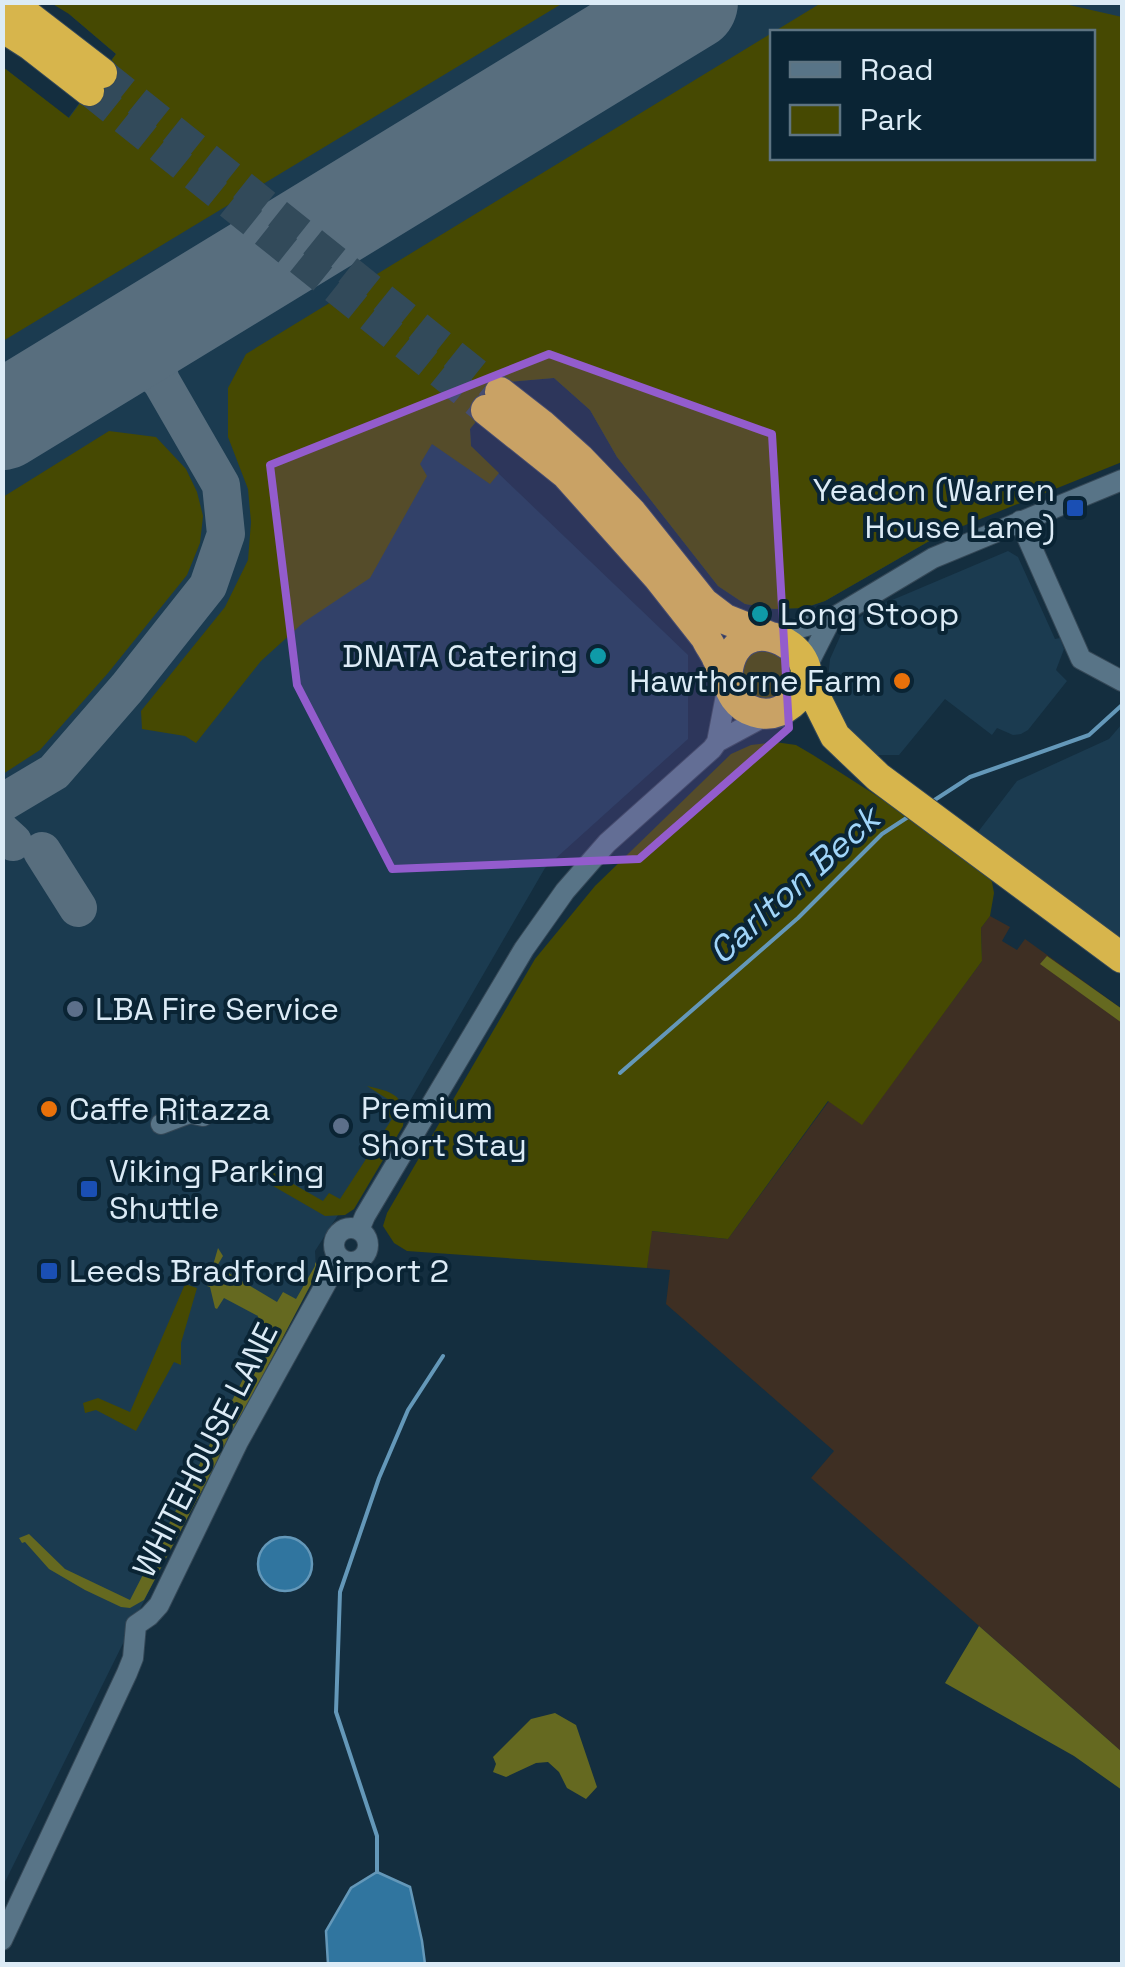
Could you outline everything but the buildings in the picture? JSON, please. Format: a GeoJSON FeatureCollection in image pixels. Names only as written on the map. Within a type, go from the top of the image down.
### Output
{"type":"FeatureCollection","features":[{"type":"Feature","properties":{"kind":"highway"},"geometry":{"type":"LineString","coordinates":[[2,27],[96,82],[28,16],[5,2]]}},
{"type":"Feature","properties":{"kind":"highway"},"geometry":{"type":"LineString","coordinates":[[493,400],[567,448],[706,638],[740,704],[752,712],[772,714],[834,736]]}},
{"type":"Feature","properties":{"kind":"highway"},"geometry":{"type":"LineString","coordinates":[[624,521],[704,603],[725,619],[788,642],[797,651],[834,736],[878,777],[1122,958]]}},
{"type":"Feature","properties":{"kind":"highway"},"geometry":{"type":"LineString","coordinates":[[727,682],[733,653],[742,643],[770,636]]}},
{"type":"Feature","properties":{"kind":"highway"},"geometry":{"type":"LineString","coordinates":[[772,714],[795,701],[803,688],[805,673]]}},
{"type":"Feature","properties":{"kind":"street"},"geometry":{"type":"LineString","coordinates":[[770,636],[831,619],[933,558],[1122,480]]}},
{"type":"Feature","properties":{"kind":"street"},"geometry":{"type":"LineString","coordinates":[[1020,521],[1080,659],[1115,678]]}},
{"type":"Feature","properties":{"kind":"street"},"geometry":{"type":"LineString","coordinates":[[805,673],[831,619]]}},
{"type":"Feature","properties":{"kind":"street"},"geometry":{"type":"LineString","coordinates":[[718,742],[727,682]]}},
{"type":"Feature","properties":{"kind":"street"},"geometry":{"type":"LineString","coordinates":[[718,742],[772,714]]}},
{"type":"Feature","properties":{"kind":"street","name":"WHITEHOUSE LANE"},"geometry":{"type":"LineString","coordinates":[[2,1940],[133,1658],[136,1625],[159,1605],[238,1442],[342,1260],[335,1251],[338,1234],[359,1230],[524,948],[565,891],[607,843],[718,742]]}},
{"type":"Feature","properties":{"kind":"street"},"geometry":{"type":"LineString","coordinates":[[161,1124],[190,1114],[203,1116]]}},
{"type":"Feature","properties":{"kind":"highlighted area"},"geometry":{"type":"Polygon","coordinates":[[[549,354],[772,434],[789,728],[639,859],[392,869],[297,685],[270,465],[549,354]]]}},
{"type":"Feature","properties":{"kind":"shaded area"},"geometry":{"type":"Polygon","coordinates":[[[180,2],[1122,3],[1122,457],[938,536],[825,601],[804,608],[774,609],[745,604],[718,586],[617,457],[590,410],[554,378],[508,382],[470,429],[471,447],[688,655],[688,739],[545,868],[349,1206],[338,1215],[315,1251],[316,1270],[230,1427],[3,1886],[3,67],[68,118],[116,54],[69,14],[180,2]]]}},
{"type":"Feature","properties":{"kind":"shaded area"},"geometry":{"type":"Polygon","coordinates":[[[1008,551],[1018,557],[1055,639],[1060,638],[1064,649],[1056,670],[1067,681],[1021,734],[997,728],[992,735],[945,699],[899,755],[876,755],[847,729],[830,696],[830,659],[843,630],[871,609],[1008,551]]]}},
{"type":"Feature","properties":{"kind":"shaded area"},"geometry":{"type":"Polygon","coordinates":[[[1122,724],[1122,940],[978,832],[1017,781],[1109,739],[1122,724]]]}},
{"type":"Feature","properties":{"kind":"shaded area"},"geometry":{"type":"Polygon","coordinates":[[[990,916],[1010,927],[1002,941],[1017,950],[1025,939],[1122,1009],[1122,1752],[811,1478],[834,1451],[666,1304],[670,1270],[647,1268],[651,1231],[728,1239],[829,1101],[862,1124],[982,961],[981,928],[990,916]]]}},
{"type":"Feature","properties":{"kind":"shaded area"},"geometry":{"type":"Polygon","coordinates":[[[1047,956],[1122,1009],[1122,1023],[1040,964],[1047,956]]]}},
{"type":"Feature","properties":{"kind":"shaded area"},"geometry":{"type":"Polygon","coordinates":[[[218,1248],[223,1256],[217,1266],[277,1302],[283,1292],[296,1299],[315,1262],[319,1269],[144,1600],[130,1608],[121,1607],[49,1569],[19,1538],[29,1534],[65,1569],[130,1600],[264,1338],[254,1329],[258,1316],[224,1298],[215,1308],[207,1286],[218,1248]]]}},
{"type":"Feature","properties":{"kind":"shaded area"},"geometry":{"type":"Polygon","coordinates":[[[979,1626],[1122,1752],[1122,1790],[1074,1756],[945,1683],[979,1626]]]}},
{"type":"Feature","properties":{"kind":"shaded area"},"geometry":{"type":"Polygon","coordinates":[[[555,1713],[576,1725],[597,1787],[586,1799],[567,1788],[548,1762],[536,1763],[506,1777],[493,1772],[493,1757],[531,1719],[555,1713]]]}},
{"type":"Feature","properties":{"kind":"green space"},"geometry":{"type":"Polygon","coordinates":[[[1056,2],[1122,17],[1122,462],[938,536],[825,601],[804,608],[774,609],[745,604],[718,586],[617,457],[590,410],[554,378],[508,382],[470,429],[471,446],[499,473],[490,484],[432,444],[420,464],[427,476],[370,578],[304,622],[261,661],[196,743],[185,736],[142,729],[141,711],[225,607],[248,560],[248,489],[228,437],[228,388],[246,354],[770,34],[770,160],[1095,160],[1095,30],[776,30],[821,3],[1056,2]]]}},
{"type":"Feature","properties":{"kind":"green space"},"geometry":{"type":"Polygon","coordinates":[[[51,3],[563,3],[3,341],[3,67],[69,118],[116,54],[51,3]]]}},
{"type":"Feature","properties":{"kind":"green space"},"geometry":{"type":"Polygon","coordinates":[[[109,431],[156,437],[186,469],[203,516],[200,543],[187,575],[108,673],[40,750],[3,774],[3,497],[109,431]]]}},
{"type":"Feature","properties":{"kind":"green space"},"geometry":{"type":"Polygon","coordinates":[[[758,648],[788,654],[794,689],[760,703],[740,682],[741,664],[758,648]]]}},
{"type":"Feature","properties":{"kind":"green space"},"geometry":{"type":"Polygon","coordinates":[[[751,745],[796,745],[891,805],[986,872],[992,882],[990,916],[981,928],[982,961],[862,1125],[828,1101],[728,1239],[652,1231],[647,1268],[407,1251],[394,1243],[383,1226],[387,1213],[535,959],[595,886],[731,754],[751,745]]]}},
{"type":"Feature","properties":{"kind":"green space"},"geometry":{"type":"Polygon","coordinates":[[[367,1086],[397,1097],[403,1108],[403,1126],[354,1209],[345,1215],[325,1216],[261,1179],[267,1169],[323,1201],[329,1193],[340,1199],[392,1119],[383,1113],[389,1100],[367,1086]]]}},
{"type":"Feature","properties":{"kind":"green space"},"geometry":{"type":"Polygon","coordinates":[[[185,1284],[197,1288],[181,1343],[181,1365],[174,1362],[136,1431],[96,1410],[85,1413],[83,1403],[98,1398],[130,1412],[185,1284]]]}},
{"type":"Feature","properties":{"kind":"water"},"geometry":{"type":"Polygon","coordinates":[[[285,1537],[304,1545],[312,1564],[304,1583],[285,1591],[266,1583],[258,1564],[266,1545],[285,1537]]]}},
{"type":"Feature","properties":{"kind":"water"},"geometry":{"type":"Polygon","coordinates":[[[377,1872],[410,1887],[425,1964],[328,1964],[326,1931],[351,1888],[377,1872]]]}},
{"type":"Feature","properties":{"kind":"waterway","name":"Carlton Beck"},"geometry":{"type":"LineString","coordinates":[[933,801],[970,777],[1089,735],[1122,705]]}},
{"type":"Feature","properties":{"kind":"waterway","name":"Carlton Beck"},"geometry":{"type":"LineString","coordinates":[[620,1073],[798,918],[882,834],[908,817]]}},
{"type":"Feature","properties":{"kind":"waterway","name":"Carlton Beck"},"geometry":{"type":"LineString","coordinates":[[377,1872],[377,1836],[336,1712],[340,1592],[379,1478],[408,1410],[443,1356]]}},
{"type":"Feature","properties":{"kind":"taxiway"},"geometry":{"type":"LineString","coordinates":[[96,364],[116,359],[132,361],[161,381],[156,360],[158,342],[182,311]]}},
{"type":"Feature","properties":{"kind":"taxiway"},"geometry":{"type":"LineString","coordinates":[[2,803],[54,772],[208,586],[226,534],[221,485],[161,381]]}},
{"type":"Feature","properties":{"kind":"taxiway"},"geometry":{"type":"LineString","coordinates":[[2,410],[42,397]]}},
{"type":"Feature","properties":{"kind":"taxiway"},"geometry":{"type":"LineString","coordinates":[[2,832],[13,842]]}},
{"type":"Feature","properties":{"kind":"taxiway"},"geometry":{"type":"LineString","coordinates":[[42,851],[78,908]]}},
{"type":"Feature","properties":{"kind":"runway"},"geometry":{"type":"LineString","coordinates":[[2,421],[689,2]]}},
{"type":"Feature","properties":{"kind":"tunnel"},"geometry":{"type":"LineString","coordinates":[[102,73],[500,392]]}},
{"type":"Feature","properties":{"kind":"tunnel"},"geometry":{"type":"LineString","coordinates":[[89,91],[486,410]]}},
{"type":"Feature","properties":{"kind":"place","name":"Yeadon (Warren House Lane)"},"geometry":{"type":"Point","coordinates":[1075,508]}},
{"type":"Feature","properties":{"kind":"place","name":"Long Stoop"},"geometry":{"type":"Point","coordinates":[760,614]}},
{"type":"Feature","properties":{"kind":"place","name":"DNATA Catering"},"geometry":{"type":"Point","coordinates":[598,656]}},
{"type":"Feature","properties":{"kind":"place","name":"Hawthorne Farm"},"geometry":{"type":"Point","coordinates":[902,681]}},
{"type":"Feature","properties":{"kind":"place","name":"LBA Fire Service"},"geometry":{"type":"Point","coordinates":[75,1009]}},
{"type":"Feature","properties":{"kind":"place","name":"Caffe Ritazza"},"geometry":{"type":"Point","coordinates":[49,1109]}},
{"type":"Feature","properties":{"kind":"place","name":"Premium Short Stay"},"geometry":{"type":"Point","coordinates":[341,1126]}},
{"type":"Feature","properties":{"kind":"place","name":"Viking Parking Shuttle"},"geometry":{"type":"Point","coordinates":[89,1189]}},
{"type":"Feature","properties":{"kind":"place","name":"Leeds Bradford Airport 2"},"geometry":{"type":"Point","coordinates":[49,1271]}}]}
